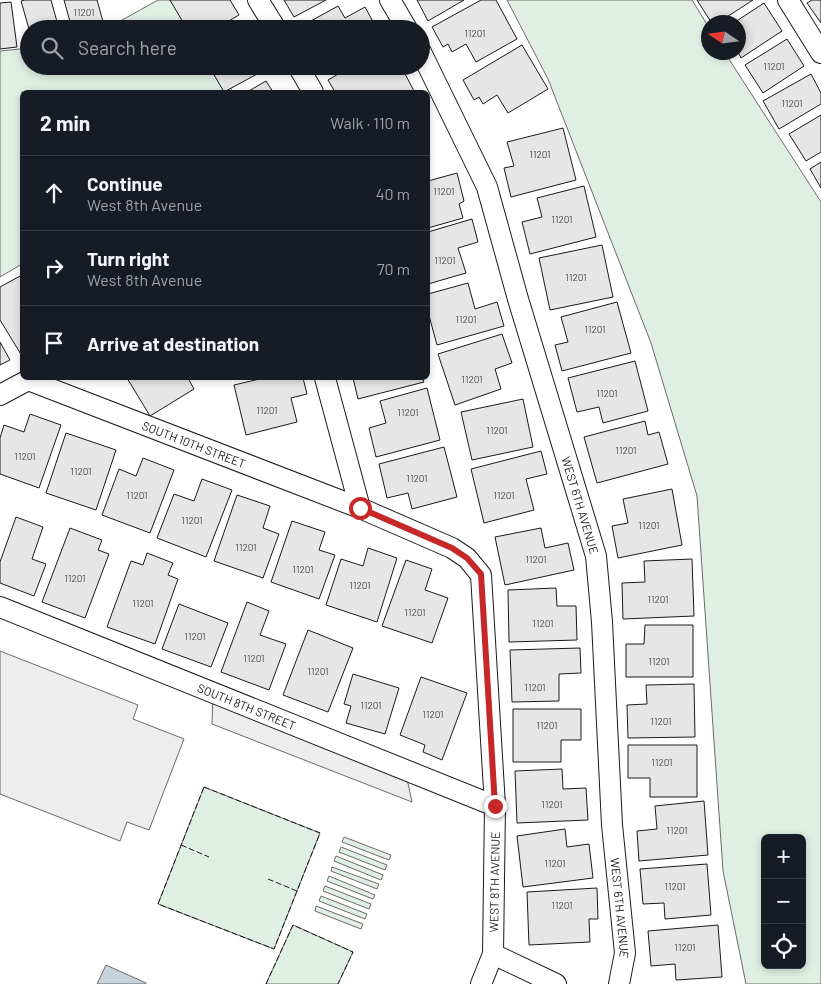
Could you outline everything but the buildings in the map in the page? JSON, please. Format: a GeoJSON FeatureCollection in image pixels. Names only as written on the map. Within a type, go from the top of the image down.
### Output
{"type":"FeatureCollection","features":[{"type":"Feature","properties":{"kind":"street"},"geometry":{"type":"LineString","coordinates":[[258,0],[270,20]]}},
{"type":"Feature","properties":{"kind":"street"},"geometry":{"type":"LineString","coordinates":[[390,0],[402,20]]}},
{"type":"Feature","properties":{"kind":"street"},"geometry":{"type":"LineString","coordinates":[[788,0],[821,53]]}},
{"type":"Feature","properties":{"kind":"street","name":"WEST 6TH AVENUE"},"geometry":{"type":"LineString","coordinates":[[430,70],[487,187],[518,299],[596,556],[602,622],[612,825],[625,953],[619,984]]}},
{"type":"Feature","properties":{"kind":"street"},"geometry":{"type":"LineString","coordinates":[[303,75],[311,90]]}},
{"type":"Feature","properties":{"kind":"street"},"geometry":{"type":"LineString","coordinates":[[0,395],[28,380]]}},
{"type":"Feature","properties":{"kind":"street","name":"SOUTH 10TH STREET"},"geometry":{"type":"LineString","coordinates":[[33,380],[360,508]]}},
{"type":"Feature","properties":{"kind":"street"},"geometry":{"type":"LineString","coordinates":[[326,380],[360,508]]}},
{"type":"Feature","properties":{"kind":"street","name":"WEST 8TH AVENUE"},"geometry":{"type":"LineString","coordinates":[[360,508],[452,548],[467,558],[481,574],[495,806],[492,954],[481,984]]}},
{"type":"Feature","properties":{"kind":"street","name":"SOUTH 8TH STREET"},"geometry":{"type":"LineString","coordinates":[[0,607],[495,806]]}},
{"type":"Feature","properties":{"kind":"street"},"geometry":{"type":"LineString","coordinates":[[492,954],[556,984]]}},
{"type":"Feature","properties":{"kind":"green space"},"geometry":{"type":"Polygon","coordinates":[[[158,0],[172,0],[185,20],[122,20],[158,0]]]}},
{"type":"Feature","properties":{"kind":"green space"},"geometry":{"type":"Polygon","coordinates":[[[507,0],[692,0],[701,15],[701,60],[730,60],[821,202],[821,984],[746,984],[723,871],[697,496],[651,343],[548,79],[507,0]]]}},
{"type":"Feature","properties":{"kind":"green space"},"geometry":{"type":"Polygon","coordinates":[[[20,49],[20,75],[222,75],[232,90],[20,90],[20,265],[0,277],[0,51],[20,49]]]}},
{"type":"Feature","properties":{"kind":"green space"},"geometry":{"type":"Polygon","coordinates":[[[204,787],[320,833],[274,949],[158,904],[204,787]]]}},
{"type":"Feature","properties":{"kind":"green space"},"geometry":{"type":"Polygon","coordinates":[[[344,837],[391,855],[389,860],[342,842],[344,837]]]}},
{"type":"Feature","properties":{"kind":"green space"},"geometry":{"type":"Polygon","coordinates":[[[341,847],[387,865],[385,870],[339,852],[341,847]]]}},
{"type":"Feature","properties":{"kind":"green space"},"geometry":{"type":"Polygon","coordinates":[[[336,856],[383,875],[381,880],[334,861],[336,856]]]}},
{"type":"Feature","properties":{"kind":"green space"},"geometry":{"type":"Polygon","coordinates":[[[332,867],[379,884],[377,889],[331,871],[332,867]]]}},
{"type":"Feature","properties":{"kind":"green space"},"geometry":{"type":"Polygon","coordinates":[[[329,876],[375,895],[373,899],[327,881],[329,876]]]}},
{"type":"Feature","properties":{"kind":"green space"},"geometry":{"type":"Polygon","coordinates":[[[325,886],[371,904],[369,909],[323,891],[325,886]]]}},
{"type":"Feature","properties":{"kind":"green space"},"geometry":{"type":"Polygon","coordinates":[[[321,896],[367,914],[365,919],[319,901],[321,896]]]}},
{"type":"Feature","properties":{"kind":"green space"},"geometry":{"type":"Polygon","coordinates":[[[316,906],[363,924],[361,929],[315,911],[316,906]]]}},
{"type":"Feature","properties":{"kind":"green space"},"geometry":{"type":"Polygon","coordinates":[[[293,925],[353,952],[338,984],[266,984],[293,925]]]}},
{"type":"Feature","properties":{"kind":"shaded area"},"geometry":{"type":"Polygon","coordinates":[[[0,651],[138,705],[133,719],[184,739],[149,830],[127,822],[120,841],[0,794],[0,651]]]}},
{"type":"Feature","properties":{"kind":"shaded area"},"geometry":{"type":"Polygon","coordinates":[[[213,692],[405,769],[412,802],[212,724],[213,692]]]}},
{"type":"Feature","properties":{"kind":"shaded area"},"geometry":{"type":"Polygon","coordinates":[[[106,965],[146,983],[146,984],[97,984],[106,965]]]}},
{"type":"Feature","properties":{"kind":"fence"},"geometry":{"type":"LineString","coordinates":[[204,787],[320,833],[274,949],[158,904],[204,787]]}},
{"type":"Feature","properties":{"kind":"fence"},"geometry":{"type":"LineString","coordinates":[[181,845],[209,857]]}},
{"type":"Feature","properties":{"kind":"fence"},"geometry":{"type":"LineString","coordinates":[[268,879],[297,891]]}},
{"type":"Feature","properties":{"kind":"fence"},"geometry":{"type":"LineString","coordinates":[[266,984],[293,925],[353,952],[338,984]]}},
{"type":"Feature","properties":{"kind":"route"},"geometry":{"type":"LineString","coordinates":[[360,508],[452,548],[467,558],[481,574],[495,806]]}}]}
